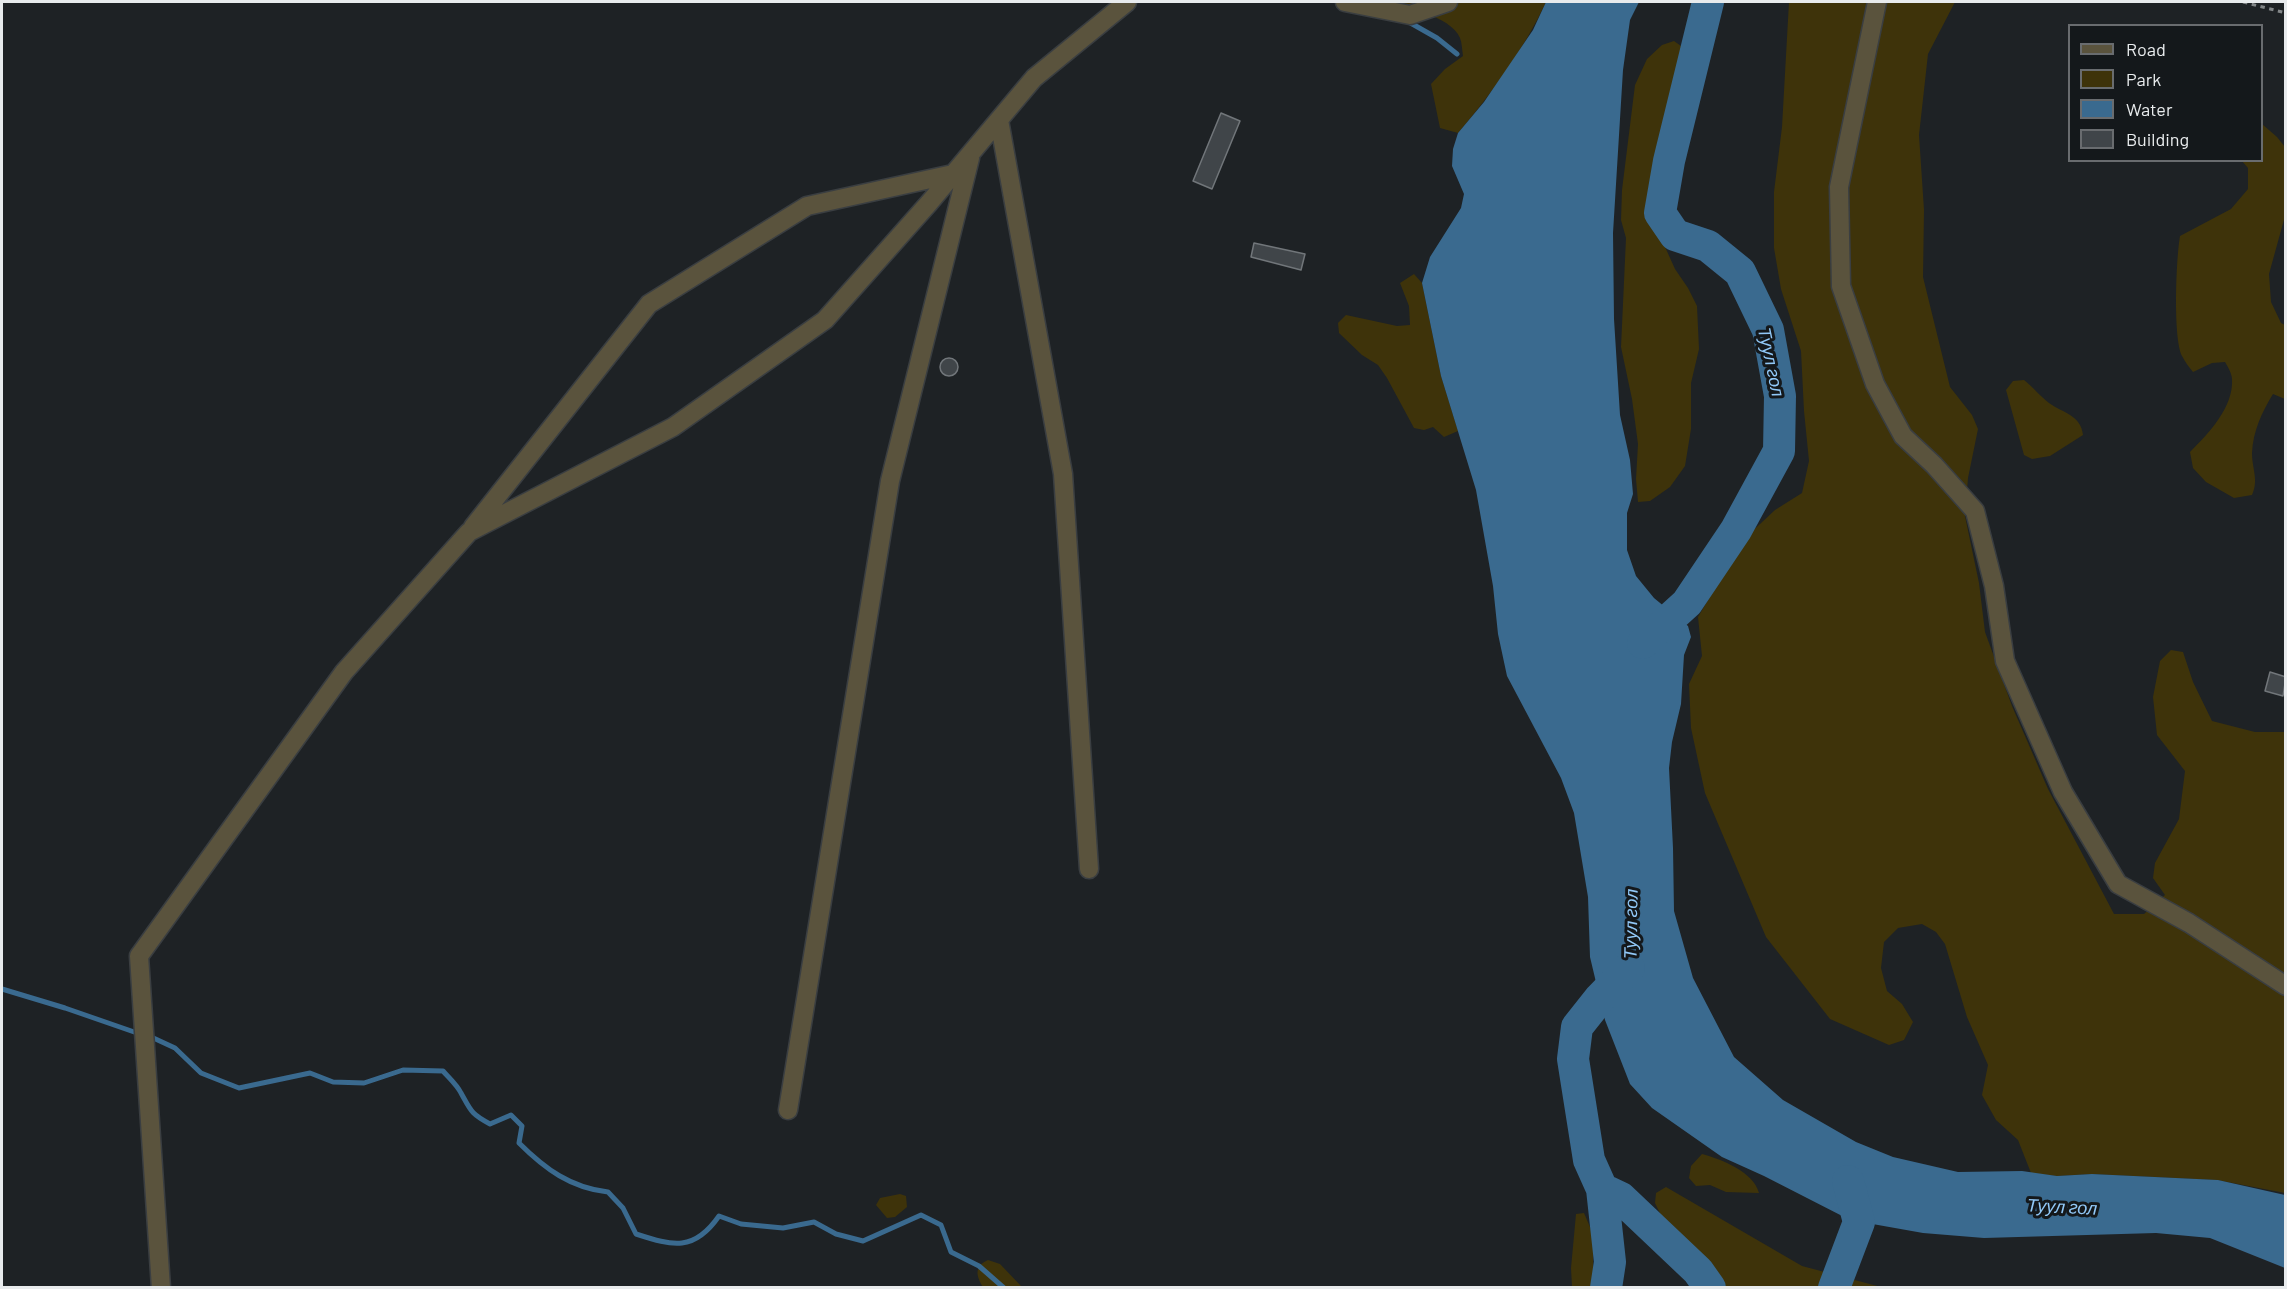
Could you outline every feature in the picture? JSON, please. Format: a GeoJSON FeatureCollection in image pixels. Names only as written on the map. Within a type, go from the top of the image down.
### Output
{"type":"FeatureCollection","features":[{"type":"Feature","properties":{"kind":"street"},"geometry":{"type":"LineString","coordinates":[[469,532],[673,427],[825,320],[1034,78],[1126,2]]}},
{"type":"Feature","properties":{"kind":"street"},"geometry":{"type":"LineString","coordinates":[[1345,2],[1410,15],[1448,2]]}},
{"type":"Feature","properties":{"kind":"street"},"geometry":{"type":"LineString","coordinates":[[1877,2],[1839,188],[1841,286],[1875,384],[1903,436],[1934,465],[1975,511],[1994,586],[2005,661],[2062,792],[2118,884],[2189,923],[2286,986]]}},
{"type":"Feature","properties":{"kind":"street"},"geometry":{"type":"LineString","coordinates":[[999,120],[1063,474],[1089,869]]}},
{"type":"Feature","properties":{"kind":"street"},"geometry":{"type":"LineString","coordinates":[[788,1110],[891,481],[971,153]]}},
{"type":"Feature","properties":{"kind":"street"},"geometry":{"type":"LineString","coordinates":[[161,1287],[139,956],[344,672],[469,532],[649,304],[807,206],[953,174]]}},
{"type":"Feature","properties":{"kind":"path"},"geometry":{"type":"LineString","coordinates":[[2243,2],[2286,13]]}},
{"type":"Feature","properties":{"kind":"green space"},"geometry":{"type":"Polygon","coordinates":[[[1376,2],[1546,2],[1528,37],[1506,70],[1458,133],[1440,128],[1431,84],[1445,69],[1463,56],[1462,44],[1455,30],[1423,12],[1376,2]]]}},
{"type":"Feature","properties":{"kind":"green space"},"geometry":{"type":"Polygon","coordinates":[[[1789,2],[1955,2],[1928,54],[1919,135],[1924,210],[1923,277],[1950,387],[1972,415],[1978,429],[1968,478],[1965,516],[1979,583],[1985,632],[2012,706],[2048,789],[2114,914],[2144,914],[2165,895],[2153,878],[2155,863],[2179,819],[2185,771],[2157,735],[2153,697],[2160,661],[2171,650],[2183,652],[2193,682],[2212,721],[2255,732],[2285,732],[2285,1193],[2217,1180],[2092,1174],[2057,1176],[2031,1173],[2018,1140],[1996,1120],[1982,1095],[1988,1065],[1967,1017],[1945,944],[1936,932],[1922,924],[1898,928],[1884,942],[1881,968],[1887,991],[1902,1004],[1913,1022],[1904,1040],[1889,1045],[1830,1019],[1766,937],[1705,793],[1691,728],[1689,684],[1702,656],[1698,617],[1744,539],[1775,510],[1802,493],[1809,461],[1801,351],[1781,289],[1774,248],[1774,192],[1782,127],[1789,2]]]}},
{"type":"Feature","properties":{"kind":"green space"},"geometry":{"type":"Polygon","coordinates":[[[1674,41],[1681,46],[1682,67],[1658,147],[1652,218],[1675,269],[1697,306],[1699,349],[1691,383],[1691,429],[1685,466],[1670,487],[1650,501],[1638,502],[1636,479],[1638,444],[1632,399],[1621,347],[1626,238],[1621,220],[1622,190],[1635,85],[1647,59],[1662,45],[1674,41]]]}},
{"type":"Feature","properties":{"kind":"green space"},"geometry":{"type":"Polygon","coordinates":[[[2263,125],[2285,147],[2285,216],[2269,274],[2271,302],[2281,323],[2285,325],[2285,399],[2273,394],[2256,429],[2252,453],[2255,479],[2252,495],[2234,498],[2206,482],[2193,468],[2190,452],[2212,428],[2224,410],[2232,389],[2232,379],[2225,362],[2212,363],[2193,372],[2182,356],[2176,316],[2177,262],[2180,236],[2231,209],[2248,189],[2248,168],[2243,162],[2263,162],[2263,125]]]}},
{"type":"Feature","properties":{"kind":"green space"},"geometry":{"type":"Polygon","coordinates":[[[1414,274],[1422,283],[1441,376],[1458,431],[1444,437],[1433,427],[1424,430],[1414,428],[1378,365],[1362,355],[1339,333],[1338,323],[1346,315],[1397,326],[1410,325],[1409,306],[1400,283],[1414,274]]]}},
{"type":"Feature","properties":{"kind":"green space"},"geometry":{"type":"Polygon","coordinates":[[[2024,380],[2049,403],[2075,419],[2082,428],[2083,435],[2050,456],[2032,459],[2024,455],[2006,390],[2013,381],[2024,380]]]}},
{"type":"Feature","properties":{"kind":"green space"},"geometry":{"type":"Polygon","coordinates":[[[1702,1154],[1727,1163],[1744,1173],[1751,1179],[1759,1193],[1726,1192],[1710,1185],[1696,1186],[1689,1178],[1691,1166],[1702,1154]]]}},
{"type":"Feature","properties":{"kind":"green space"},"geometry":{"type":"Polygon","coordinates":[[[1666,1187],[1802,1266],[1881,1287],[1718,1287],[1697,1259],[1680,1246],[1668,1230],[1655,1203],[1656,1193],[1666,1187]]]}},
{"type":"Feature","properties":{"kind":"green space"},"geometry":{"type":"Polygon","coordinates":[[[900,1194],[906,1196],[907,1207],[895,1217],[887,1218],[876,1205],[880,1198],[900,1194]]]}},
{"type":"Feature","properties":{"kind":"green space"},"geometry":{"type":"Polygon","coordinates":[[[1584,1213],[1593,1234],[1593,1287],[1572,1287],[1571,1268],[1576,1214],[1584,1213]]]}},
{"type":"Feature","properties":{"kind":"green space"},"geometry":{"type":"Polygon","coordinates":[[[988,1260],[1000,1264],[1022,1287],[983,1287],[979,1279],[978,1268],[988,1260]]]}},
{"type":"Feature","properties":{"kind":"water"},"geometry":{"type":"Polygon","coordinates":[[[1546,2],[1639,2],[1630,20],[1623,70],[1613,233],[1614,319],[1620,415],[1630,460],[1633,494],[1627,513],[1627,550],[1636,576],[1654,598],[1688,626],[1691,637],[1684,655],[1681,704],[1672,742],[1669,768],[1674,911],[1693,978],[1734,1057],[1783,1100],[1856,1142],[1893,1157],[1958,1172],[2022,1171],[2057,1176],[2092,1174],[2218,1180],[2285,1195],[2285,1268],[2210,1238],[2156,1233],[1984,1238],[1923,1233],[1850,1220],[1722,1157],[1652,1108],[1630,1084],[1605,1020],[1590,957],[1588,897],[1574,813],[1561,778],[1507,676],[1498,634],[1493,586],[1476,490],[1441,376],[1422,283],[1430,257],[1461,208],[1464,194],[1452,166],[1453,149],[1458,133],[1484,102],[1533,30],[1546,2]]]}},
{"type":"Feature","properties":{"kind":"building"},"geometry":{"type":"Polygon","coordinates":[[[1221,113],[1240,121],[1212,189],[1193,181],[1221,113]]]}},
{"type":"Feature","properties":{"kind":"building"},"geometry":{"type":"Polygon","coordinates":[[[1254,243],[1305,254],[1301,270],[1251,257],[1254,243]]]}},
{"type":"Feature","properties":{"kind":"building"},"geometry":{"type":"Polygon","coordinates":[[[949,358],[955,361],[958,367],[955,373],[949,376],[943,373],[940,367],[943,361],[949,358]]]}},
{"type":"Feature","properties":{"kind":"building"},"geometry":{"type":"Polygon","coordinates":[[[2270,672],[2286,677],[2283,696],[2265,691],[2270,672]]]}},
{"type":"Feature","properties":{"kind":"waterway","name":"Туул гол"},"geometry":{"type":"LineString","coordinates":[[1643,643],[1687,603],[1736,530],[1779,451],[1780,396],[1768,330],[1740,272],[1708,246],[1675,235],[1660,213],[1669,161],[1708,2]]}},
{"type":"Feature","properties":{"kind":"waterway"},"geometry":{"type":"LineString","coordinates":[[1407,21],[1437,38],[1457,54]]}},
{"type":"Feature","properties":{"kind":"waterway"},"geometry":{"type":"LineString","coordinates":[[1606,1288],[1610,1262],[1602,1189],[1589,1160],[1573,1059],[1577,1027],[1600,998],[1629,968]]}},
{"type":"Feature","properties":{"kind":"waterway"},"geometry":{"type":"LineString","coordinates":[[2,989],[140,1034]]}},
{"type":"Feature","properties":{"kind":"waterway"},"geometry":{"type":"LineString","coordinates":[[149,1036],[175,1048],[201,1073],[239,1088],[310,1073],[333,1082],[364,1083],[403,1070],[443,1071],[457,1087],[475,1115],[490,1124],[511,1115],[522,1126],[519,1143],[529,1152],[549,1169],[570,1182],[608,1192],[623,1208],[636,1234],[649,1238],[672,1243],[692,1241],[710,1228],[719,1216],[741,1224],[783,1228],[814,1222],[836,1234],[863,1241],[921,1215],[941,1225],[951,1252],[979,1266],[1004,1288]]}},
{"type":"Feature","properties":{"kind":"waterway","name":"Туул гол"},"geometry":{"type":"LineString","coordinates":[[1834,1288],[1859,1222],[1848,1181]]}},
{"type":"Feature","properties":{"kind":"waterway"},"geometry":{"type":"LineString","coordinates":[[1602,1189],[1621,1198],[1698,1271],[1710,1288]]}}]}
